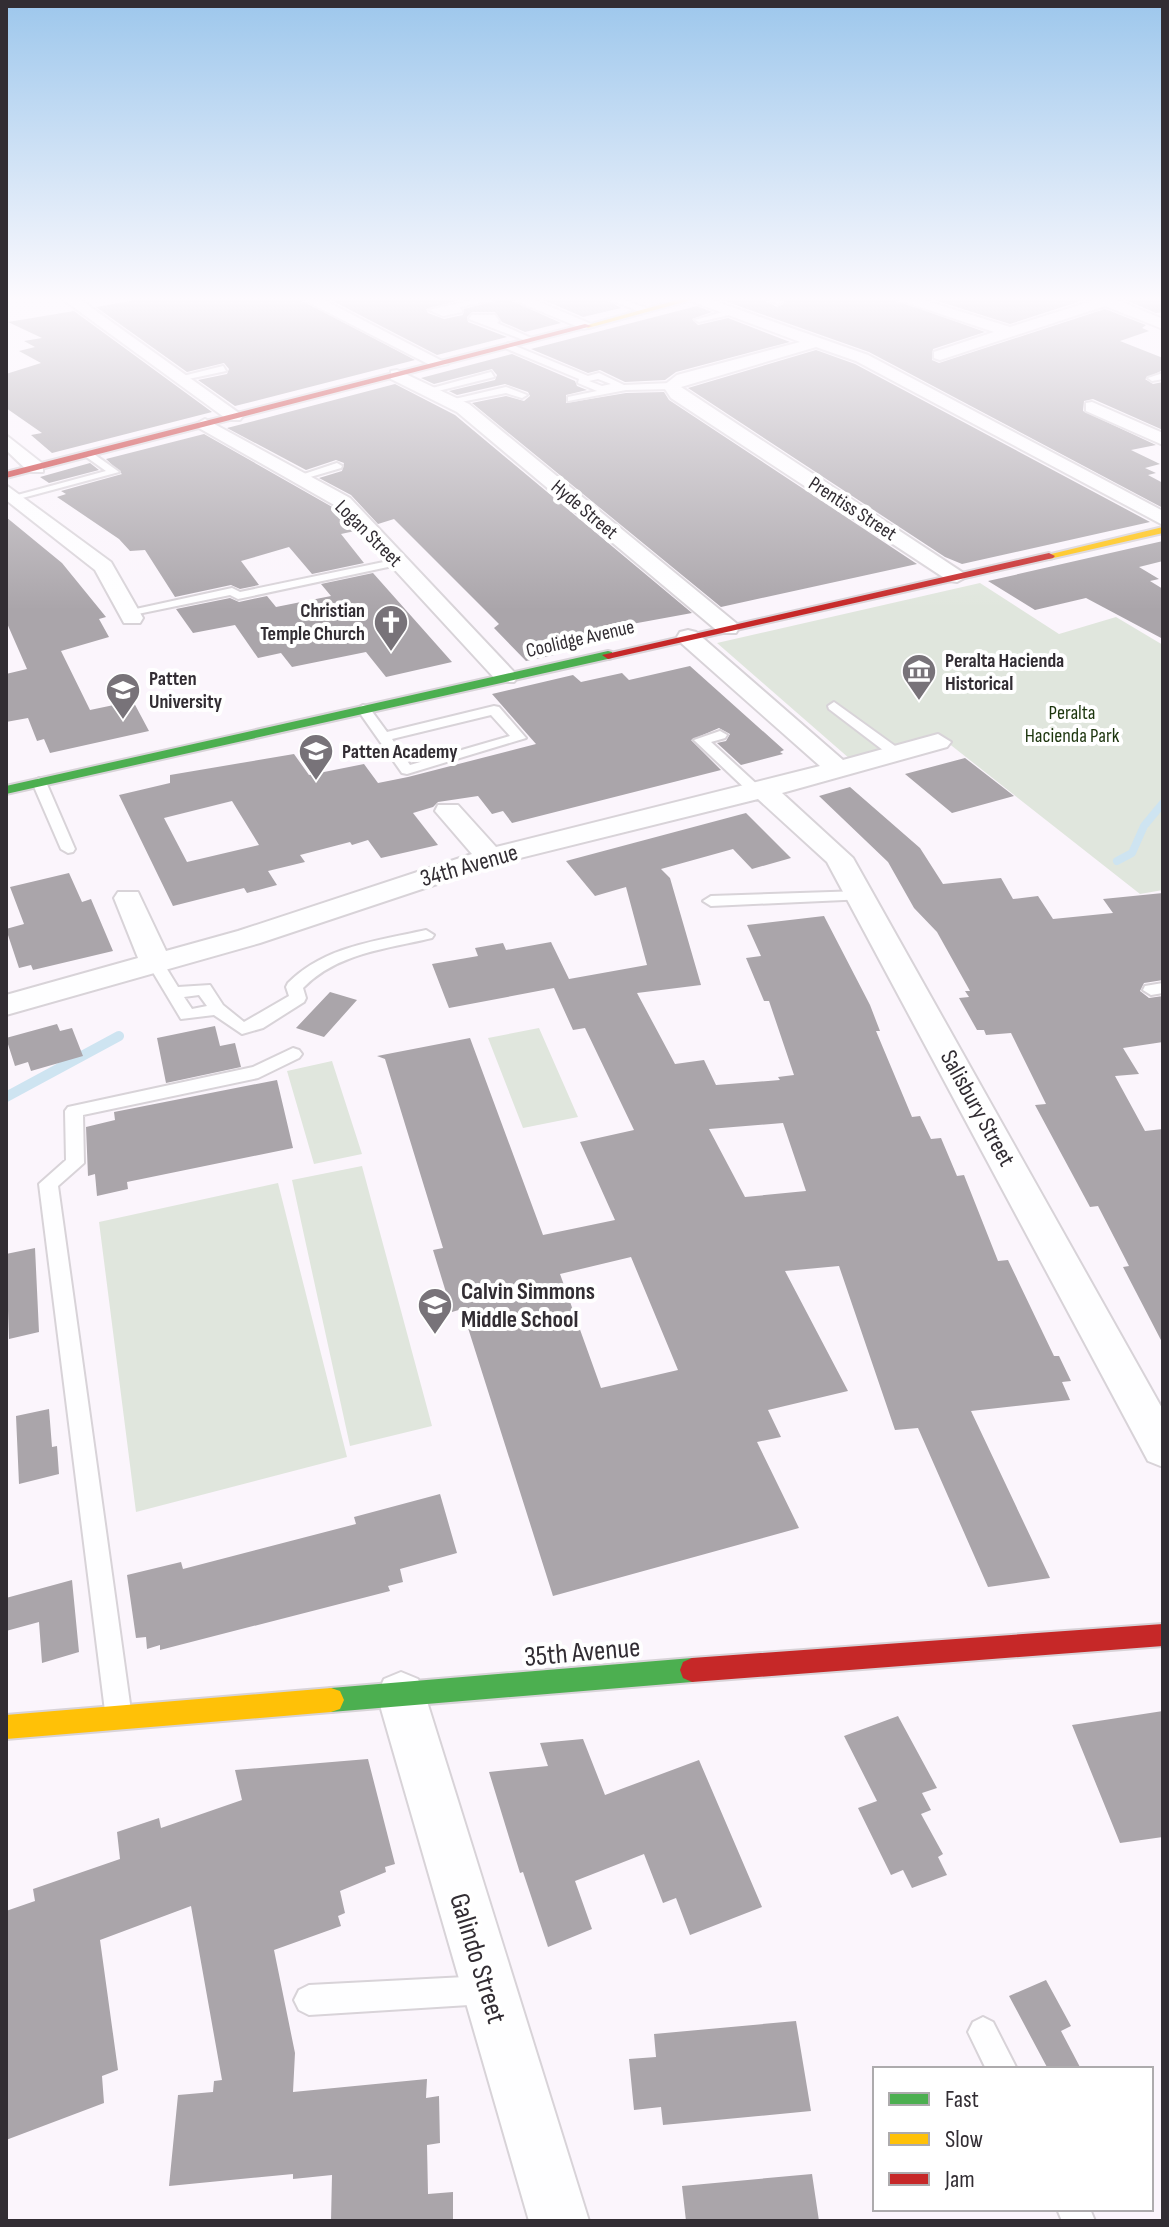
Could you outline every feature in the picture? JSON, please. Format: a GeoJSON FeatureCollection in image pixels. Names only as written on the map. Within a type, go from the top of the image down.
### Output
{"type":"FeatureCollection","features":[{"type":"Feature","properties":{"kind":"main road"},"geometry":{"type":"LineString","coordinates":[[6,475],[290,402]]}},
{"type":"Feature","properties":{"kind":"main road","name":"Coolidge Avenue"},"geometry":{"type":"LineString","coordinates":[[6,790],[1163,530]]}},
{"type":"Feature","properties":{"kind":"main road","name":"35th Avenue"},"geometry":{"type":"LineString","coordinates":[[6,1727],[1163,1635]]}},
{"type":"Feature","properties":{"kind":"street"},"geometry":{"type":"LineString","coordinates":[[214,402],[234,416]]}},
{"type":"Feature","properties":{"kind":"street","name":"Hyde Street"},"geometry":{"type":"LineString","coordinates":[[452,402],[728,628]]}},
{"type":"Feature","properties":{"kind":"street","name":"Prentiss Street"},"geometry":{"type":"LineString","coordinates":[[689,402],[957,576]]}},
{"type":"Feature","properties":{"kind":"street"},"geometry":{"type":"LineString","coordinates":[[944,402],[1163,519]]}},
{"type":"Feature","properties":{"kind":"street"},"geometry":{"type":"LineString","coordinates":[[1092,407],[1163,440]]}},
{"type":"Feature","properties":{"kind":"street","name":"Logan Street"},"geometry":{"type":"LineString","coordinates":[[205,424],[343,502],[506,677]]}},
{"type":"Feature","properties":{"kind":"street"},"geometry":{"type":"LineString","coordinates":[[6,440],[36,468]]}},
{"type":"Feature","properties":{"kind":"street"},"geometry":{"type":"LineString","coordinates":[[10,494],[104,566],[130,615]]}},
{"type":"Feature","properties":{"kind":"street"},"geometry":{"type":"LineString","coordinates":[[688,637],[839,770]]}},
{"type":"Feature","properties":{"kind":"street","name":"34th Avenue"},"geometry":{"type":"LineString","coordinates":[[6,1005],[156,964],[490,857],[839,770],[938,742]]}},
{"type":"Feature","properties":{"kind":"street","name":"Salisbury Street"},"geometry":{"type":"LineString","coordinates":[[759,790],[839,858],[1163,1449]]}},
{"type":"Feature","properties":{"kind":"street"},"geometry":{"type":"LineString","coordinates":[[448,811],[490,857]]}},
{"type":"Feature","properties":{"kind":"street"},"geometry":{"type":"LineString","coordinates":[[128,898],[156,964]]}},
{"type":"Feature","properties":{"kind":"street","name":"Galindo Street"},"geometry":{"type":"LineString","coordinates":[[401,1695],[559,2221]]}},
{"type":"Feature","properties":{"kind":"lane"},"geometry":{"type":"LineString","coordinates":[[10,494],[114,472],[88,454]]}},
{"type":"Feature","properties":{"kind":"lane"},"geometry":{"type":"LineString","coordinates":[[300,477],[337,466]]}},
{"type":"Feature","properties":{"kind":"lane"},"geometry":{"type":"LineString","coordinates":[[130,615],[232,591],[238,596],[398,562]]}},
{"type":"Feature","properties":{"kind":"lane"},"geometry":{"type":"LineString","coordinates":[[834,706],[897,754]]}},
{"type":"Feature","properties":{"kind":"lane"},"geometry":{"type":"LineString","coordinates":[[363,709],[407,770],[519,738],[494,710],[384,737]]}},
{"type":"Feature","properties":{"kind":"lane"},"geometry":{"type":"LineString","coordinates":[[720,735],[701,740],[759,790]]}},
{"type":"Feature","properties":{"kind":"lane"},"geometry":{"type":"LineString","coordinates":[[39,782],[68,849]]}},
{"type":"Feature","properties":{"kind":"lane"},"geometry":{"type":"LineString","coordinates":[[711,901],[861,896]]}},
{"type":"Feature","properties":{"kind":"lane"},"geometry":{"type":"LineString","coordinates":[[176,993],[201,987],[217,1009],[242,1029],[257,1024],[298,998],[294,987],[318,968],[346,954],[426,935]]}},
{"type":"Feature","properties":{"kind":"lane"},"geometry":{"type":"LineString","coordinates":[[156,964],[187,1015],[217,1009]]}},
{"type":"Feature","properties":{"kind":"lane"},"geometry":{"type":"LineString","coordinates":[[119,1717],[48,1184],[75,1163],[74,1111],[258,1072],[293,1054]]}},
{"type":"Feature","properties":{"kind":"lane"},"geometry":{"type":"LineString","coordinates":[[309,2000],[488,1990]]}},
{"type":"Feature","properties":{"kind":"lane"},"geometry":{"type":"LineString","coordinates":[[983,2032],[1001,2067]]}},
{"type":"Feature","properties":{"kind":"green space","name":"Peralta Hacienda Park"},"geometry":{"type":"Polygon","coordinates":[[[980,583],[1059,634],[1116,617],[1163,645],[1163,890],[1140,894],[938,735],[850,759],[717,643],[980,583]]]}},
{"type":"Feature","properties":{"kind":"green space"},"geometry":{"type":"Polygon","coordinates":[[[539,1028],[578,1117],[523,1128],[488,1038],[539,1028]]]}},
{"type":"Feature","properties":{"kind":"green space"},"geometry":{"type":"Polygon","coordinates":[[[332,1061],[362,1154],[314,1164],[287,1071],[332,1061]]]}},
{"type":"Feature","properties":{"kind":"green space"},"geometry":{"type":"Polygon","coordinates":[[[362,1166],[432,1426],[350,1446],[292,1180],[362,1166]]]}},
{"type":"Feature","properties":{"kind":"green space"},"geometry":{"type":"Polygon","coordinates":[[[278,1183],[347,1457],[136,1512],[99,1222],[278,1183]]]}},
{"type":"Feature","properties":{"kind":"building"},"geometry":{"type":"Polygon","coordinates":[[[6,402],[198,402],[212,412],[52,453],[31,435],[42,433],[6,408],[6,402]]]}},
{"type":"Feature","properties":{"kind":"building"},"geometry":{"type":"Polygon","coordinates":[[[229,402],[251,402],[235,406],[229,402]]]}},
{"type":"Feature","properties":{"kind":"building"},"geometry":{"type":"Polygon","coordinates":[[[327,402],[430,402],[455,415],[692,613],[539,641],[554,655],[526,661],[494,628],[499,624],[394,519],[378,524],[351,495],[319,478],[342,471],[344,463],[336,460],[306,470],[227,428],[327,402]]]}},
{"type":"Feature","properties":{"kind":"building"},"geometry":{"type":"Polygon","coordinates":[[[672,402],[917,564],[721,607],[472,403],[672,402]]]}},
{"type":"Feature","properties":{"kind":"building"},"geometry":{"type":"Polygon","coordinates":[[[709,402],[926,402],[1150,522],[962,564],[945,557],[709,402]]]}},
{"type":"Feature","properties":{"kind":"building"},"geometry":{"type":"Polygon","coordinates":[[[963,402],[1084,402],[1083,411],[1156,445],[1131,450],[1160,464],[1145,468],[1156,473],[1148,475],[1163,483],[1163,508],[963,402]]]}},
{"type":"Feature","properties":{"kind":"building"},"geometry":{"type":"Polygon","coordinates":[[[1100,402],[1163,402],[1163,430],[1100,402]]]}},
{"type":"Feature","properties":{"kind":"building"},"geometry":{"type":"Polygon","coordinates":[[[204,434],[334,508],[355,531],[341,534],[364,563],[312,574],[289,547],[241,561],[259,585],[240,589],[231,585],[175,597],[145,550],[130,551],[119,539],[57,497],[66,494],[61,491],[122,474],[106,459],[204,434]]]}},
{"type":"Feature","properties":{"kind":"building"},"geometry":{"type":"Polygon","coordinates":[[[90,463],[99,470],[49,483],[40,477],[90,463]]]}},
{"type":"Feature","properties":{"kind":"building"},"geometry":{"type":"Polygon","coordinates":[[[6,517],[62,563],[106,617],[99,619],[109,637],[61,651],[90,710],[133,701],[149,731],[50,753],[44,739],[37,741],[28,718],[6,722],[6,674],[27,669],[6,621],[6,517]]]}},
{"type":"Feature","properties":{"kind":"building"},"geometry":{"type":"Polygon","coordinates":[[[1163,541],[1163,561],[1139,567],[1159,579],[1150,581],[1163,589],[1163,639],[1086,598],[1035,610],[988,581],[1163,541]]]}},
{"type":"Feature","properties":{"kind":"building"},"geometry":{"type":"Polygon","coordinates":[[[373,573],[452,662],[386,677],[366,652],[292,667],[281,653],[258,658],[235,625],[193,633],[176,609],[230,598],[239,602],[267,596],[276,607],[331,596],[321,584],[373,573]]]}},
{"type":"Feature","properties":{"kind":"building"},"geometry":{"type":"Polygon","coordinates":[[[690,666],[784,750],[780,752],[783,754],[741,765],[717,743],[726,741],[730,734],[719,728],[691,740],[721,770],[512,823],[503,811],[492,814],[478,796],[438,802],[433,807],[413,813],[438,845],[381,858],[368,840],[352,845],[350,842],[300,855],[305,862],[268,871],[277,885],[247,893],[244,888],[173,906],[119,795],[170,783],[170,775],[294,754],[309,775],[364,764],[378,783],[408,777],[536,744],[492,694],[573,675],[581,682],[622,673],[629,680],[690,666]],[[232,801],[164,818],[187,862],[259,845],[232,801]]]}},
{"type":"Feature","properties":{"kind":"building"},"geometry":{"type":"Polygon","coordinates":[[[965,758],[1014,796],[952,813],[905,774],[965,758]]]}},
{"type":"Feature","properties":{"kind":"building"},"geometry":{"type":"Polygon","coordinates":[[[850,787],[920,848],[943,884],[1001,878],[1013,899],[1038,896],[1053,919],[1113,913],[1103,899],[1163,893],[1163,980],[1144,983],[1140,991],[1149,998],[1163,996],[1163,1042],[1123,1048],[1139,1074],[1115,1076],[1145,1131],[1163,1129],[1163,1344],[1123,1267],[1129,1266],[1098,1206],[1090,1207],[1035,1105],[1046,1104],[1011,1033],[986,1035],[984,1030],[977,1030],[959,998],[969,997],[965,991],[970,991],[937,932],[914,908],[888,862],[819,796],[850,787]]]}},
{"type":"Feature","properties":{"kind":"building"},"geometry":{"type":"Polygon","coordinates":[[[746,813],[791,858],[752,869],[733,849],[661,869],[670,878],[701,985],[637,993],[675,1064],[704,1060],[716,1085],[780,1080],[778,1077],[794,1075],[769,1001],[764,1001],[746,958],[761,956],[747,925],[824,916],[870,1005],[880,1031],[876,1031],[912,1117],[920,1116],[931,1139],[941,1138],[957,1176],[964,1175],[998,1261],[1008,1260],[1054,1356],[1059,1356],[1071,1381],[1062,1382],[1070,1400],[971,1411],[1050,1578],[988,1587],[918,1428],[895,1430],[839,1266],[785,1271],[848,1391],[768,1410],[781,1437],[757,1442],[799,1528],[553,1596],[462,1309],[452,1312],[433,1250],[443,1248],[385,1059],[377,1056],[470,1038],[543,1235],[615,1220],[580,1142],[634,1130],[585,1028],[573,1030],[554,988],[449,1008],[432,964],[478,956],[475,948],[503,943],[506,950],[551,942],[569,979],[647,965],[626,887],[595,896],[566,861],[746,813]],[[783,1123],[709,1129],[745,1197],[806,1191],[783,1123]],[[631,1257],[560,1274],[601,1388],[678,1370],[631,1257]]]}},
{"type":"Feature","properties":{"kind":"building"},"geometry":{"type":"Polygon","coordinates":[[[69,873],[82,902],[91,899],[113,951],[33,970],[31,965],[19,968],[6,929],[24,924],[10,887],[69,873]]]}},
{"type":"Feature","properties":{"kind":"building"},"geometry":{"type":"Polygon","coordinates":[[[330,992],[357,1000],[324,1037],[296,1028],[330,992]]]}},
{"type":"Feature","properties":{"kind":"building"},"geometry":{"type":"Polygon","coordinates":[[[57,1024],[60,1031],[72,1028],[83,1056],[31,1071],[28,1062],[15,1066],[6,1038],[57,1024]]]}},
{"type":"Feature","properties":{"kind":"building"},"geometry":{"type":"Polygon","coordinates":[[[215,1026],[220,1046],[235,1043],[241,1067],[166,1083],[157,1038],[215,1026]]]}},
{"type":"Feature","properties":{"kind":"building"},"geometry":{"type":"Polygon","coordinates":[[[277,1080],[293,1148],[127,1182],[128,1189],[97,1196],[95,1174],[88,1176],[86,1127],[115,1120],[114,1112],[277,1080]]]}},
{"type":"Feature","properties":{"kind":"building"},"geometry":{"type":"Polygon","coordinates":[[[35,1248],[39,1332],[9,1339],[6,1254],[35,1248]]]}},
{"type":"Feature","properties":{"kind":"building"},"geometry":{"type":"Polygon","coordinates":[[[49,1409],[52,1447],[57,1446],[59,1474],[19,1484],[16,1416],[49,1409]]]}},
{"type":"Feature","properties":{"kind":"building"},"geometry":{"type":"Polygon","coordinates":[[[440,1494],[457,1553],[400,1569],[403,1582],[388,1586],[390,1591],[160,1650],[160,1645],[147,1649],[146,1637],[136,1638],[127,1575],[181,1562],[183,1569],[356,1524],[354,1517],[440,1494]]]}},
{"type":"Feature","properties":{"kind":"building"},"geometry":{"type":"Polygon","coordinates":[[[72,1580],[79,1652],[42,1663],[39,1622],[6,1631],[6,1598],[72,1580]]]}},
{"type":"Feature","properties":{"kind":"building"},"geometry":{"type":"Polygon","coordinates":[[[1163,1711],[1163,1837],[1120,1843],[1072,1725],[1163,1711]]]}},
{"type":"Feature","properties":{"kind":"building"},"geometry":{"type":"Polygon","coordinates":[[[898,1716],[937,1788],[922,1793],[931,1810],[921,1814],[943,1854],[938,1857],[947,1875],[912,1888],[903,1870],[891,1875],[858,1808],[877,1801],[844,1736],[898,1716]]]}},
{"type":"Feature","properties":{"kind":"building"},"geometry":{"type":"Polygon","coordinates":[[[583,1739],[605,1795],[699,1760],[762,1907],[690,1935],[676,1898],[663,1903],[644,1854],[575,1881],[592,1929],[548,1947],[523,1872],[520,1873],[489,1772],[548,1766],[540,1743],[583,1739]]]}},
{"type":"Feature","properties":{"kind":"building"},"geometry":{"type":"Polygon","coordinates":[[[368,1759],[395,1864],[385,1867],[386,1872],[340,1891],[345,1913],[338,1916],[341,1926],[274,1950],[295,2053],[293,2092],[427,2079],[426,2098],[439,2096],[440,2143],[427,2145],[428,2194],[453,2192],[453,2221],[331,2221],[332,2175],[293,2179],[293,2174],[169,2186],[178,2095],[213,2092],[214,2081],[222,2080],[191,1906],[100,1940],[118,2070],[102,2076],[104,2103],[6,2140],[6,1911],[35,1901],[33,1889],[120,1859],[117,1832],[159,1818],[161,1828],[242,1800],[235,1770],[368,1759]]]}},
{"type":"Feature","properties":{"kind":"building"},"geometry":{"type":"Polygon","coordinates":[[[1046,1980],[1071,2026],[1061,2031],[1080,2067],[1047,2067],[1009,1996],[1046,1980]]]}},
{"type":"Feature","properties":{"kind":"building"},"geometry":{"type":"Polygon","coordinates":[[[796,2021],[811,2111],[663,2125],[661,2107],[634,2110],[629,2059],[656,2057],[654,2034],[796,2021]]]}},
{"type":"Feature","properties":{"kind":"building"},"geometry":{"type":"Polygon","coordinates":[[[812,2174],[819,2221],[686,2221],[682,2186],[812,2174]]]}},
{"type":"Feature","properties":{"kind":"waterway"},"geometry":{"type":"LineString","coordinates":[[1117,861],[1132,853],[1144,826],[1163,803]]}},
{"type":"Feature","properties":{"kind":"waterway"},"geometry":{"type":"LineString","coordinates":[[6,1097],[119,1036]]}},
{"type":"Feature","properties":{"kind":"traffic: fast"},"geometry":{"type":"LineString","coordinates":[[6,790],[608,655]]}},
{"type":"Feature","properties":{"kind":"traffic: fast"},"geometry":{"type":"LineString","coordinates":[[331,1700],[692,1670]]}},
{"type":"Feature","properties":{"kind":"traffic: slow"},"geometry":{"type":"LineString","coordinates":[[1049,556],[1163,530]]}},
{"type":"Feature","properties":{"kind":"traffic: slow"},"geometry":{"type":"LineString","coordinates":[[6,1727],[331,1700]]}},
{"type":"Feature","properties":{"kind":"traffic: jam"},"geometry":{"type":"LineString","coordinates":[[6,475],[291,402]]}},
{"type":"Feature","properties":{"kind":"traffic: jam"},"geometry":{"type":"LineString","coordinates":[[608,655],[1049,556]]}},
{"type":"Feature","properties":{"kind":"traffic: jam"},"geometry":{"type":"LineString","coordinates":[[692,1670],[1163,1635]]}},
{"type":"Feature","properties":{"kind":"place","name":"Christian Temple Church"},"geometry":{"type":"Point","coordinates":[391,653]}},
{"type":"Feature","properties":{"kind":"place","name":"Peralta Hacienda Historical"},"geometry":{"type":"Point","coordinates":[919,702]}},
{"type":"Feature","properties":{"kind":"place","name":"Patten University"},"geometry":{"type":"Point","coordinates":[123,721]}},
{"type":"Feature","properties":{"kind":"place","name":"Patten Academy"},"geometry":{"type":"Point","coordinates":[316,782]}},
{"type":"Feature","properties":{"kind":"place","name":"Calvin Simmons Middle School"},"geometry":{"type":"Point","coordinates":[435,1336]}}]}
